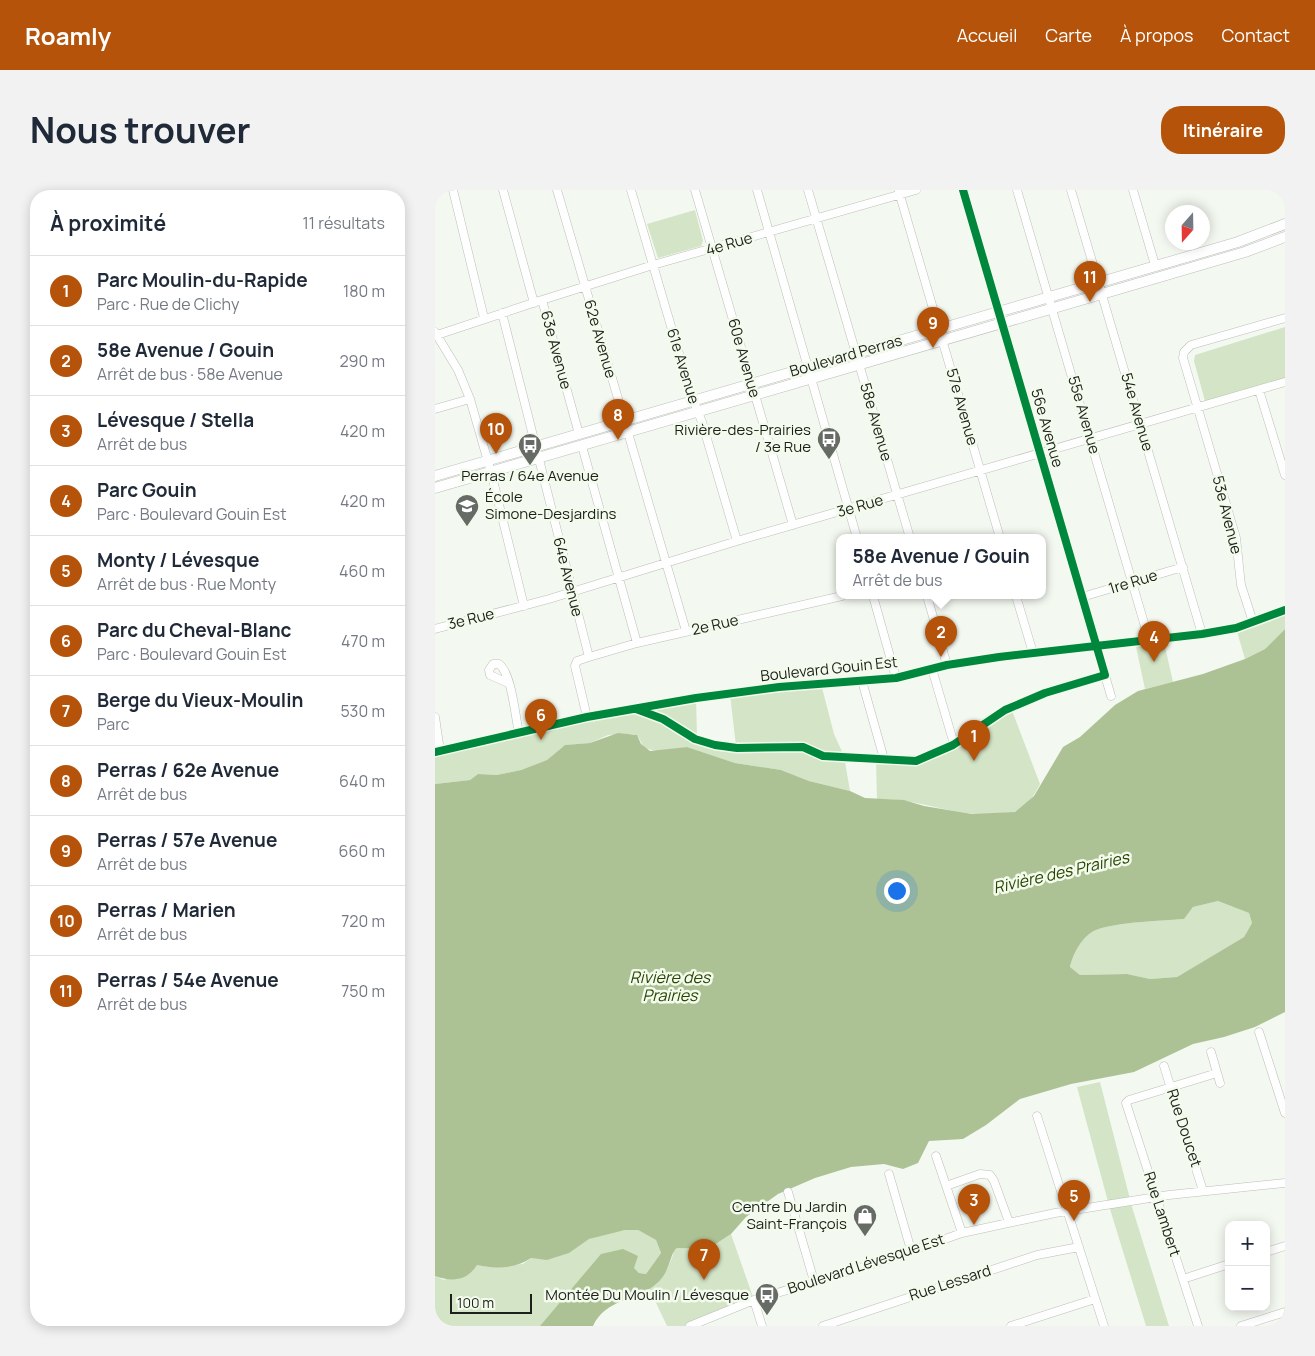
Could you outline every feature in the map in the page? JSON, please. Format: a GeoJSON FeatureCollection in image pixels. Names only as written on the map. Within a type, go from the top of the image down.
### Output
{"type":"FeatureCollection","features":[{"type":"Feature","properties":{"kind":"main road","name":"Boulevard Perras"},"geometry":{"type":"LineString","coordinates":[[435,476],[1252,237],[1285,224]]}},
{"type":"Feature","properties":{"kind":"main road","name":"Boulevard Perras"},"geometry":{"type":"LineString","coordinates":[[435,488],[1052,309],[1245,252],[1285,237]]}},
{"type":"Feature","properties":{"kind":"street"},"geometry":{"type":"LineString","coordinates":[[453,190],[484,318]]}},
{"type":"Feature","properties":{"kind":"street","name":"63e Avenue"},"geometry":{"type":"LineString","coordinates":[[503,190],[534,303],[542,300],[579,434]]}},
{"type":"Feature","properties":{"kind":"street","name":"62e Avenue"},"geometry":{"type":"LineString","coordinates":[[557,190],[686,631]]}},
{"type":"Feature","properties":{"kind":"street","name":"61e Avenue"},"geometry":{"type":"LineString","coordinates":[[631,190],[693,401],[737,541]]}},
{"type":"Feature","properties":{"kind":"street","name":"60e Avenue"},"geometry":{"type":"LineString","coordinates":[[695,190],[793,525]]}},
{"type":"Feature","properties":{"kind":"street"},"geometry":{"type":"LineString","coordinates":[[757,190],[856,534]]}},
{"type":"Feature","properties":{"kind":"street","name":"58e Avenue"},"geometry":{"type":"LineString","coordinates":[[808,190],[909,534]]}},
{"type":"Feature","properties":{"kind":"street","name":"4e Rue"},"geometry":{"type":"LineString","coordinates":[[542,300],[653,265],[817,219],[899,192],[916,190]]}},
{"type":"Feature","properties":{"kind":"street","name":"56e Avenue"},"geometry":{"type":"LineString","coordinates":[[963,190],[1111,696]]}},
{"type":"Feature","properties":{"kind":"street","name":"55e Avenue"},"geometry":{"type":"LineString","coordinates":[[1017,190],[1149,640]]}},
{"type":"Feature","properties":{"kind":"street","name":"54e Avenue"},"geometry":{"type":"LineString","coordinates":[[1071,190],[1203,634]]}},
{"type":"Feature","properties":{"kind":"street"},"geometry":{"type":"LineString","coordinates":[[1133,190],[1155,265]]}},
{"type":"Feature","properties":{"kind":"street","name":"57e Avenue"},"geometry":{"type":"LineString","coordinates":[[899,192],[999,534]]}},
{"type":"Feature","properties":{"kind":"street"},"geometry":{"type":"LineString","coordinates":[[524,606],[491,472],[469,399],[458,370],[436,334],[534,303]]}},
{"type":"Feature","properties":{"kind":"street","name":"64e Avenue"},"geometry":{"type":"LineString","coordinates":[[502,313],[589,657]]}},
{"type":"Feature","properties":{"kind":"street","name":"53e Avenue"},"geometry":{"type":"LineString","coordinates":[[1253,622],[1241,585],[1236,538],[1183,358],[1187,347],[1285,318]]}},
{"type":"Feature","properties":{"kind":"street","name":"3e Rue"},"geometry":{"type":"LineString","coordinates":[[435,629],[524,606],[737,541],[1285,382]]}},
{"type":"Feature","properties":{"kind":"street"},"geometry":{"type":"LineString","coordinates":[[1259,390],[1285,475]]}},
{"type":"Feature","properties":{"kind":"street"},"geometry":{"type":"LineString","coordinates":[[435,408],[469,399]]}},
{"type":"Feature","properties":{"kind":"street"},"geometry":{"type":"LineString","coordinates":[[582,446],[637,643]]}},
{"type":"Feature","properties":{"kind":"street","name":"1re Rue"},"geometry":{"type":"LineString","coordinates":[[1082,597],[1183,567]]}},
{"type":"Feature","properties":{"kind":"street","name":"2e Rue"},"geometry":{"type":"LineString","coordinates":[[589,657],[686,631],[836,597]]}},
{"type":"Feature","properties":{"kind":"street"},"geometry":{"type":"LineString","coordinates":[[874,599],[895,678]]}},
{"type":"Feature","properties":{"kind":"street"},"geometry":{"type":"LineString","coordinates":[[928,599],[947,665]]}},
{"type":"Feature","properties":{"kind":"street"},"geometry":{"type":"LineString","coordinates":[[1017,599],[1033,652]]}},
{"type":"Feature","properties":{"kind":"street","name":"Boulevard Gouin Est"},"geometry":{"type":"LineString","coordinates":[[437,752],[587,717],[696,698],[895,678],[947,665],[1033,652],[1203,634],[1236,628],[1285,610]]}},
{"type":"Feature","properties":{"kind":"street"},"geometry":{"type":"LineString","coordinates":[[587,717],[575,666],[577,661],[589,657]]}},
{"type":"Feature","properties":{"kind":"street"},"geometry":{"type":"LineString","coordinates":[[932,669],[954,744]]}},
{"type":"Feature","properties":{"kind":"street"},"geometry":{"type":"LineString","coordinates":[[862,681],[869,700],[884,759],[916,762],[954,744],[1005,710],[1058,688],[1105,675]]}},
{"type":"Feature","properties":{"kind":"street"},"geometry":{"type":"LineString","coordinates":[[508,683],[519,733]]}},
{"type":"Feature","properties":{"kind":"street"},"geometry":{"type":"LineString","coordinates":[[435,717],[437,752]]}},
{"type":"Feature","properties":{"kind":"street"},"geometry":{"type":"LineString","coordinates":[[1259,1032],[1285,1113]]}},
{"type":"Feature","properties":{"kind":"street"},"geometry":{"type":"LineString","coordinates":[[1211,1052],[1220,1083]]}},
{"type":"Feature","properties":{"kind":"street","name":"Rue Doucet"},"geometry":{"type":"LineString","coordinates":[[1164,1066],[1203,1191]]}},
{"type":"Feature","properties":{"kind":"street"},"geometry":{"type":"LineString","coordinates":[[1171,1087],[1217,1073]]}},
{"type":"Feature","properties":{"kind":"street","name":"Rue Lambert"},"geometry":{"type":"LineString","coordinates":[[1171,1087],[1129,1100],[1126,1103],[1198,1326]]}},
{"type":"Feature","properties":{"kind":"street"},"geometry":{"type":"LineString","coordinates":[[1037,1116],[1104,1326]]}},
{"type":"Feature","properties":{"kind":"street"},"geometry":{"type":"LineString","coordinates":[[936,1156],[962,1233]]}},
{"type":"Feature","properties":{"kind":"street"},"geometry":{"type":"LineString","coordinates":[[889,1174],[911,1250]]}},
{"type":"Feature","properties":{"kind":"street"},"geometry":{"type":"LineString","coordinates":[[946,1186],[980,1174],[990,1175],[994,1180],[1009,1222]]}},
{"type":"Feature","properties":{"kind":"street","name":"Boulevard Lévesque Est"},"geometry":{"type":"LineString","coordinates":[[689,1326],[754,1300],[876,1264],[962,1233],[1009,1222],[1157,1197],[1285,1183]]}},
{"type":"Feature","properties":{"kind":"street"},"geometry":{"type":"LineString","coordinates":[[788,1192],[814,1282]]}},
{"type":"Feature","properties":{"kind":"street"},"geometry":{"type":"LineString","coordinates":[[1270,1251],[1285,1246]]}},
{"type":"Feature","properties":{"kind":"street","name":"Rue Lessard"},"geometry":{"type":"LineString","coordinates":[[823,1326],[1037,1255],[1079,1247]]}},
{"type":"Feature","properties":{"kind":"street"},"geometry":{"type":"LineString","coordinates":[[1183,1279],[1225,1265]]}},
{"type":"Feature","properties":{"kind":"street"},"geometry":{"type":"LineString","coordinates":[[1011,1326],[1095,1299]]}},
{"type":"Feature","properties":{"kind":"street"},"geometry":{"type":"LineString","coordinates":[[754,1300],[762,1326]]}},
{"type":"Feature","properties":{"kind":"street"},"geometry":{"type":"LineString","coordinates":[[1241,1326],[1285,1312]]}},
{"type":"Feature","properties":{"kind":"shaded area"},"geometry":{"type":"Polygon","coordinates":[[[695,210],[703,241],[701,246],[658,258],[647,224],[695,210]]]}},
{"type":"Feature","properties":{"kind":"shaded area"},"geometry":{"type":"Polygon","coordinates":[[[1285,327],[1285,378],[1205,401],[1194,361],[1195,355],[1285,327]]]}},
{"type":"Feature","properties":{"kind":"shaded area"},"geometry":{"type":"Polygon","coordinates":[[[1285,610],[1285,629],[1265,649],[1245,659],[1236,628],[1285,610]]]}},
{"type":"Feature","properties":{"kind":"shaded area"},"geometry":{"type":"Polygon","coordinates":[[[1163,638],[1173,682],[1145,689],[1135,642],[1163,638]]]}},
{"type":"Feature","properties":{"kind":"shaded area"},"geometry":{"type":"Polygon","coordinates":[[[821,684],[834,734],[844,756],[850,791],[809,781],[781,770],[735,763],[687,747],[657,751],[644,748],[639,738],[634,734],[608,735],[590,743],[565,745],[547,760],[521,770],[497,775],[478,774],[470,780],[435,784],[435,753],[696,698],[697,738],[736,746],[730,694],[821,684]]]}},
{"type":"Feature","properties":{"kind":"shaded area"},"geometry":{"type":"Polygon","coordinates":[[[1011,708],[1040,784],[1030,801],[1023,808],[1012,813],[987,814],[955,811],[908,801],[877,799],[876,756],[884,759],[916,761],[1011,708]]]}},
{"type":"Feature","properties":{"kind":"shaded area"},"geometry":{"type":"Polygon","coordinates":[[[1218,901],[1249,913],[1252,923],[1244,937],[1177,977],[1150,979],[1127,974],[1080,975],[1070,967],[1073,957],[1086,936],[1096,930],[1127,924],[1184,919],[1193,907],[1218,901]]]}},
{"type":"Feature","properties":{"kind":"shaded area"},"geometry":{"type":"Polygon","coordinates":[[[1100,1082],[1132,1207],[1169,1326],[1146,1326],[1110,1209],[1077,1087],[1100,1082]]]}},
{"type":"Feature","properties":{"kind":"shaded area"},"geometry":{"type":"Polygon","coordinates":[[[625,1230],[638,1230],[656,1240],[661,1253],[646,1274],[639,1273],[634,1268],[540,1326],[435,1326],[435,1276],[444,1280],[477,1265],[488,1267],[523,1264],[531,1258],[551,1258],[564,1254],[591,1238],[625,1230]]]}},
{"type":"Feature","properties":{"kind":"shaded area"},"geometry":{"type":"Polygon","coordinates":[[[731,1234],[754,1300],[690,1326],[667,1326],[649,1288],[665,1272],[674,1251],[677,1248],[708,1249],[731,1234]]]}},
{"type":"Feature","properties":{"kind":"water","name":"Rivière des Prairies"},"geometry":{"type":"Polygon","coordinates":[[[1285,629],[1285,1012],[1255,1027],[1193,1044],[1134,1072],[1071,1084],[1020,1099],[986,1125],[963,1139],[929,1141],[918,1163],[903,1169],[884,1164],[851,1167],[815,1178],[778,1194],[746,1217],[731,1234],[708,1249],[677,1248],[672,1254],[667,1269],[656,1284],[648,1290],[605,1310],[593,1326],[540,1326],[601,1254],[623,1249],[638,1256],[634,1268],[639,1273],[646,1274],[661,1253],[656,1240],[638,1230],[625,1230],[589,1239],[569,1253],[547,1260],[531,1258],[525,1262],[505,1267],[477,1265],[469,1274],[459,1279],[435,1276],[435,784],[470,780],[478,774],[497,775],[521,770],[547,760],[565,745],[590,743],[618,733],[637,735],[641,744],[650,751],[687,747],[735,763],[781,770],[809,781],[850,791],[865,798],[904,800],[924,806],[972,814],[1015,812],[1034,796],[1063,747],[1080,737],[1115,705],[1138,691],[1203,674],[1245,659],[1265,649],[1285,629]],[[1218,901],[1193,907],[1184,919],[1139,922],[1105,927],[1086,936],[1076,951],[1070,967],[1080,975],[1127,974],[1150,979],[1177,977],[1244,937],[1252,923],[1249,913],[1218,901]]]}},
{"type":"Feature","properties":{"kind":"cycle path"},"geometry":{"type":"LineString","coordinates":[[636,709],[663,719],[695,739],[715,745],[737,748],[803,747],[823,756],[916,761],[953,745],[1005,710],[1045,693],[1105,675],[963,190]]}},
{"type":"Feature","properties":{"kind":"cycle path"},"geometry":{"type":"LineString","coordinates":[[435,752],[587,717],[696,698],[779,687],[896,678],[947,665],[999,657],[1202,634],[1236,628],[1285,610]]}},
{"type":"Feature","properties":{"kind":"place","name":"Perras / 54e Avenue"},"geometry":{"type":"Point","coordinates":[1090,302]}},
{"type":"Feature","properties":{"kind":"place","name":"Perras / 57e Avenue"},"geometry":{"type":"Point","coordinates":[933,348]}},
{"type":"Feature","properties":{"kind":"place","name":"Perras / 62e Avenue"},"geometry":{"type":"Point","coordinates":[618,440]}},
{"type":"Feature","properties":{"kind":"place","name":"Perras / Marien"},"geometry":{"type":"Point","coordinates":[496,454]}},
{"type":"Feature","properties":{"kind":"place","name":"Rivière-des-Prairies / 3e Rue"},"geometry":{"type":"Point","coordinates":[829,460]}},
{"type":"Feature","properties":{"kind":"place","name":"Perras / 64e Avenue"},"geometry":{"type":"Point","coordinates":[530,466]}},
{"type":"Feature","properties":{"kind":"place","name":"École Simone-Desjardins"},"geometry":{"type":"Point","coordinates":[467,527]}},
{"type":"Feature","properties":{"kind":"place","name":"58e Avenue / Gouin"},"geometry":{"type":"Point","coordinates":[941,657]}},
{"type":"Feature","properties":{"kind":"place","name":"Parc Gouin"},"geometry":{"type":"Point","coordinates":[1154,662]}},
{"type":"Feature","properties":{"kind":"place","name":"Parc du Cheval-Blanc"},"geometry":{"type":"Point","coordinates":[541,740]}},
{"type":"Feature","properties":{"kind":"place","name":"Parc Moulin-du-Rapide"},"geometry":{"type":"Point","coordinates":[974,761]}},
{"type":"Feature","properties":{"kind":"place","name":"Monty / Lévesque"},"geometry":{"type":"Point","coordinates":[1074,1221]}},
{"type":"Feature","properties":{"kind":"place","name":"Lévesque / Stella"},"geometry":{"type":"Point","coordinates":[974,1225]}},
{"type":"Feature","properties":{"kind":"place","name":"Centre Du Jardin Saint-François"},"geometry":{"type":"Point","coordinates":[865,1237]}},
{"type":"Feature","properties":{"kind":"place","name":"Berge du Vieux-Moulin"},"geometry":{"type":"Point","coordinates":[704,1280]}},
{"type":"Feature","properties":{"kind":"place","name":"Montée Du Moulin / Lévesque"},"geometry":{"type":"Point","coordinates":[767,1316]}}]}
